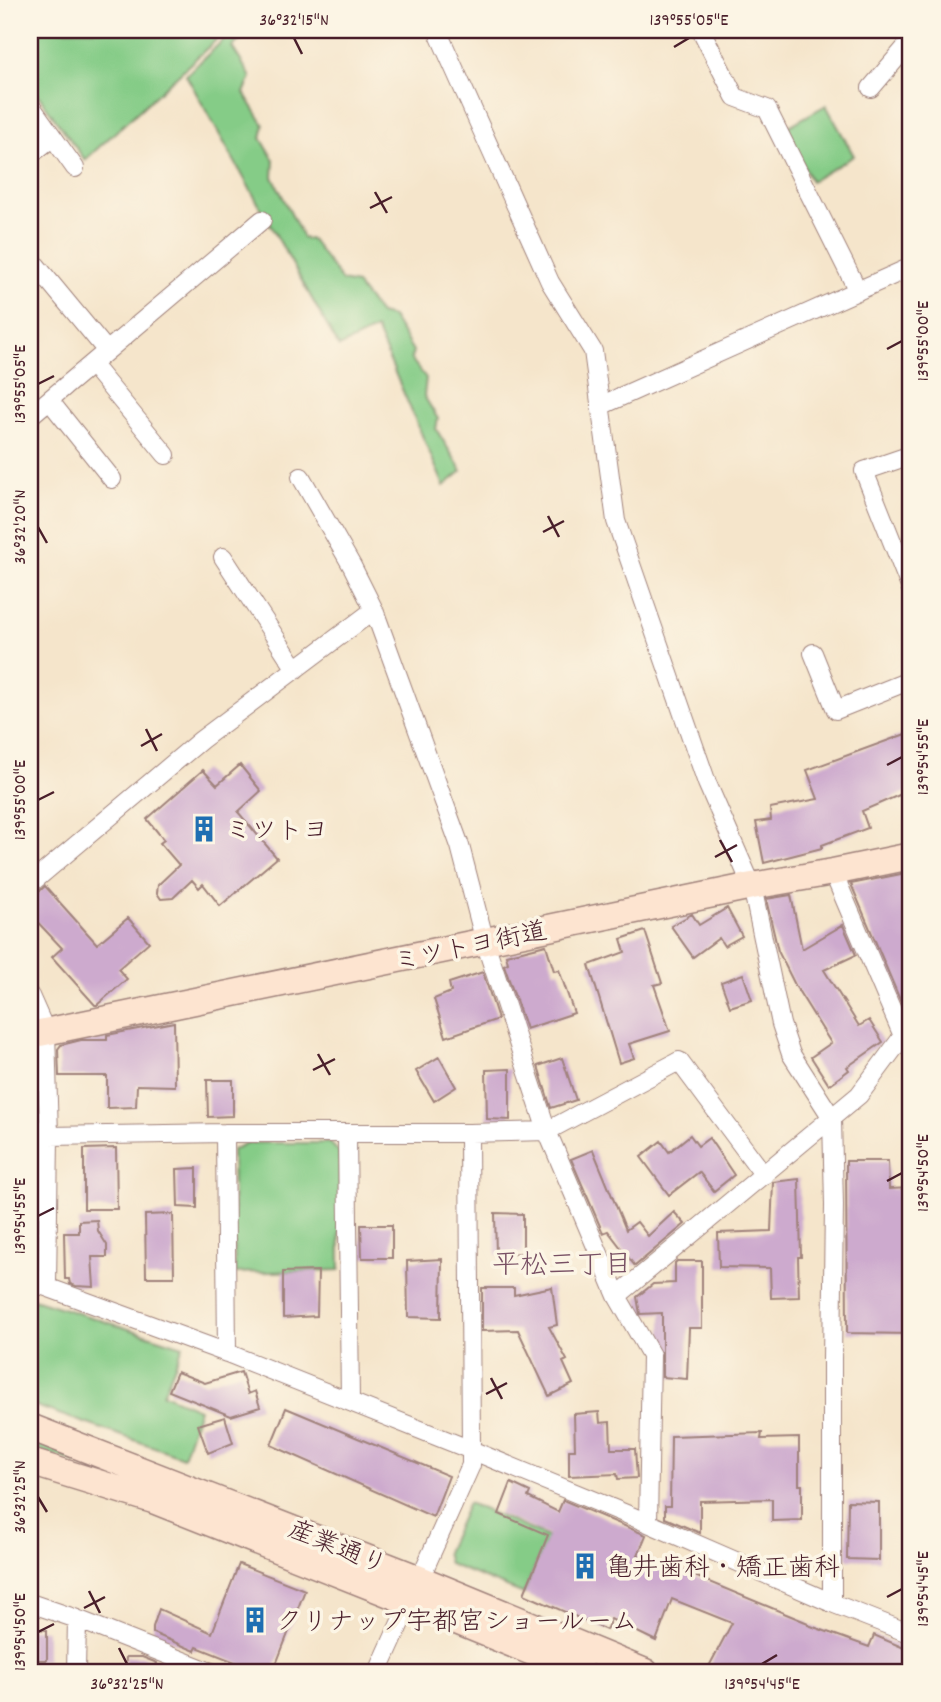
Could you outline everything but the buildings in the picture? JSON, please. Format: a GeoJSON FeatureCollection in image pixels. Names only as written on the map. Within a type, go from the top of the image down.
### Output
{"type":"FeatureCollection","features":[{"type":"Feature","properties":{"kind":"street"},"geometry":{"type":"LineString","coordinates":[[437,30],[550,282],[593,351],[616,521],[707,783],[752,886],[781,1024],[791,1054],[832,1118],[832,1602]]}},
{"type":"Feature","properties":{"kind":"street"},"geometry":{"type":"LineString","coordinates":[[701,30],[735,97],[767,108],[858,291]]}},
{"type":"Feature","properties":{"kind":"street"},"geometry":{"type":"LineString","coordinates":[[871,88],[911,41]]}},
{"type":"Feature","properties":{"kind":"street"},"geometry":{"type":"LineString","coordinates":[[30,104],[75,167]]}},
{"type":"Feature","properties":{"kind":"street"},"geometry":{"type":"LineString","coordinates":[[30,155],[53,137]]}},
{"type":"Feature","properties":{"kind":"street"},"geometry":{"type":"LineString","coordinates":[[30,416],[262,220]]}},
{"type":"Feature","properties":{"kind":"street"},"geometry":{"type":"LineString","coordinates":[[30,258],[107,351]]}},
{"type":"Feature","properties":{"kind":"street"},"geometry":{"type":"LineString","coordinates":[[600,406],[911,267]]}},
{"type":"Feature","properties":{"kind":"street"},"geometry":{"type":"LineString","coordinates":[[92,365],[166,455]]}},
{"type":"Feature","properties":{"kind":"street"},"geometry":{"type":"LineString","coordinates":[[49,400],[113,479]]}},
{"type":"Feature","properties":{"kind":"street"},"geometry":{"type":"LineString","coordinates":[[911,455],[864,471],[911,589]]}},
{"type":"Feature","properties":{"kind":"street"},"geometry":{"type":"LineString","coordinates":[[301,477],[374,610],[460,846],[485,942],[547,1131],[617,1296],[651,1355],[648,1523]]}},
{"type":"Feature","properties":{"kind":"street"},"geometry":{"type":"LineString","coordinates":[[223,557],[296,669]]}},
{"type":"Feature","properties":{"kind":"street"},"geometry":{"type":"LineString","coordinates":[[30,884],[201,740],[374,610]]}},
{"type":"Feature","properties":{"kind":"street"},"geometry":{"type":"LineString","coordinates":[[813,653],[836,710],[911,680]]}},
{"type":"Feature","properties":{"kind":"street","name":"ミツトヨ街道"},"geometry":{"type":"LineString","coordinates":[[38,1033],[752,886],[911,856]]}},
{"type":"Feature","properties":{"kind":"street"},"geometry":{"type":"LineString","coordinates":[[617,1296],[859,1095],[903,1036],[833,872]]}},
{"type":"Feature","properties":{"kind":"street"},"geometry":{"type":"LineString","coordinates":[[30,996],[38,1033],[49,1136],[38,1284],[350,1401],[911,1634]]}},
{"type":"Feature","properties":{"kind":"street"},"geometry":{"type":"LineString","coordinates":[[49,1136],[547,1131],[679,1061],[764,1175]]}},
{"type":"Feature","properties":{"kind":"street"},"geometry":{"type":"LineString","coordinates":[[225,1133],[227,1353]]}},
{"type":"Feature","properties":{"kind":"street"},"geometry":{"type":"LineString","coordinates":[[379,1672],[471,1465],[469,1133]]}},
{"type":"Feature","properties":{"kind":"street"},"geometry":{"type":"LineString","coordinates":[[347,1134],[350,1401]]}},
{"type":"Feature","properties":{"kind":"street","name":"産業通り"},"geometry":{"type":"LineString","coordinates":[[30,1427],[226,1502],[415,1590],[581,1672]]}},
{"type":"Feature","properties":{"kind":"street","name":"産業通り"},"geometry":{"type":"LineString","coordinates":[[30,1462],[152,1500],[645,1672]]}},
{"type":"Feature","properties":{"kind":"street"},"geometry":{"type":"LineString","coordinates":[[30,1603],[77,1619],[188,1668],[211,1672]]}},
{"type":"Feature","properties":{"kind":"street"},"geometry":{"type":"LineString","coordinates":[[76,1672],[77,1619]]}},
{"type":"Feature","properties":{"kind":"green space"},"geometry":{"type":"Polygon","coordinates":[[[30,30],[227,30],[85,160],[30,84],[30,30]]]}},
{"type":"Feature","properties":{"kind":"green space"},"geometry":{"type":"Polygon","coordinates":[[[234,30],[252,30],[232,47],[251,77],[244,93],[264,125],[261,138],[274,160],[273,177],[303,238],[312,240],[342,281],[356,284],[380,314],[392,317],[413,351],[411,359],[426,378],[424,396],[438,419],[436,429],[462,471],[444,486],[376,329],[339,347],[186,75],[234,30]]]}},
{"type":"Feature","properties":{"kind":"green space"},"geometry":{"type":"Polygon","coordinates":[[[826,105],[854,156],[811,181],[784,129],[826,105]]]}},
{"type":"Feature","properties":{"kind":"green space"},"geometry":{"type":"Polygon","coordinates":[[[246,1143],[330,1143],[339,1152],[340,1270],[235,1273],[232,1150],[246,1143]]]}},
{"type":"Feature","properties":{"kind":"green space"},"geometry":{"type":"Polygon","coordinates":[[[30,1298],[183,1346],[163,1394],[199,1409],[183,1457],[30,1404],[30,1298]]]}},
{"type":"Feature","properties":{"kind":"green space"},"geometry":{"type":"Polygon","coordinates":[[[30,1439],[147,1485],[30,1447],[30,1439]]]}},
{"type":"Feature","properties":{"kind":"green space"},"geometry":{"type":"Polygon","coordinates":[[[468,1503],[548,1537],[524,1594],[449,1564],[446,1552],[468,1503]]]}},
{"type":"Feature","properties":{"kind":"place","name":"ミツトヨ"},"geometry":{"type":"Point","coordinates":[204,829]}},
{"type":"Feature","properties":{"kind":"place","name":"亀井歯科・矯正歯科"},"geometry":{"type":"Point","coordinates":[585,1566]}},
{"type":"Feature","properties":{"kind":"place","name":"クリナップ宇都宮ショールーム"},"geometry":{"type":"Point","coordinates":[255,1620]}},
{"type":"Feature","properties":{"kind":"district","name":"平松三丁目"},"geometry":{"type":"Point","coordinates":[562,1263]}}]}
